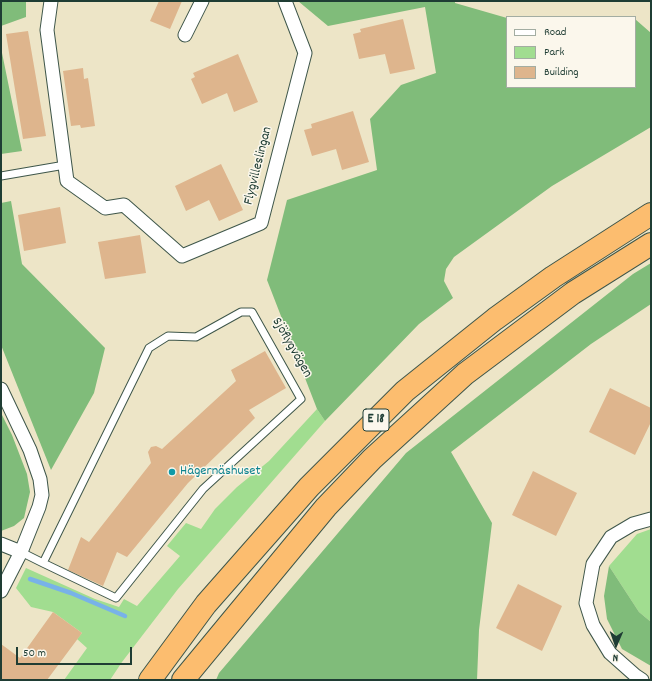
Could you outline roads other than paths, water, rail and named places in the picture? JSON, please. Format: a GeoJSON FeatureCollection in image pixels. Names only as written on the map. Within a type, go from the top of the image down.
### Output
{"type":"FeatureCollection","features":[{"type":"Feature","properties":{"kind":"highway","name":"E 18"},"geometry":{"type":"LineString","coordinates":[[150,680],[206,604],[309,486],[405,392],[495,319],[541,285],[651,214]]}},
{"type":"Feature","properties":{"kind":"highway","name":"E 18"},"geometry":{"type":"LineString","coordinates":[[184,680],[326,507],[372,458],[466,374],[573,293],[651,244]]}},
{"type":"Feature","properties":{"kind":"street","name":"Flygvilleslingan"},"geometry":{"type":"LineString","coordinates":[[51,1],[47,30],[68,181],[105,208],[124,205],[182,256],[261,223],[305,53],[285,1]]}},
{"type":"Feature","properties":{"kind":"street"},"geometry":{"type":"LineString","coordinates":[[185,34],[202,1]]}},
{"type":"Feature","properties":{"kind":"street"},"geometry":{"type":"LineString","coordinates":[[1,389],[30,450],[40,479],[42,495],[39,507],[21,552],[1,591]]}},
{"type":"Feature","properties":{"kind":"street"},"geometry":{"type":"LineString","coordinates":[[642,680],[610,652],[593,625],[586,603],[594,564],[611,537],[633,524],[651,519]]}},
{"type":"Feature","properties":{"kind":"street"},"geometry":{"type":"LineString","coordinates":[[1,544],[21,552]]}},
{"type":"Feature","properties":{"kind":"lane"},"geometry":{"type":"LineString","coordinates":[[1,176],[65,165]]}},
{"type":"Feature","properties":{"kind":"lane","name":"Sjöflygvägen"},"geometry":{"type":"LineString","coordinates":[[21,552],[43,563],[116,598],[203,488],[302,400],[252,312],[241,312],[196,337],[168,336],[149,348],[43,563]]}},
{"type":"Feature","properties":{"kind":"waterway"},"geometry":{"type":"LineString","coordinates":[[30,579],[71,593],[125,616]]}},
{"type":"Feature","properties":{"kind":"place","name":"Hägernäshuset"},"geometry":{"type":"Point","coordinates":[172,472]}}]}
